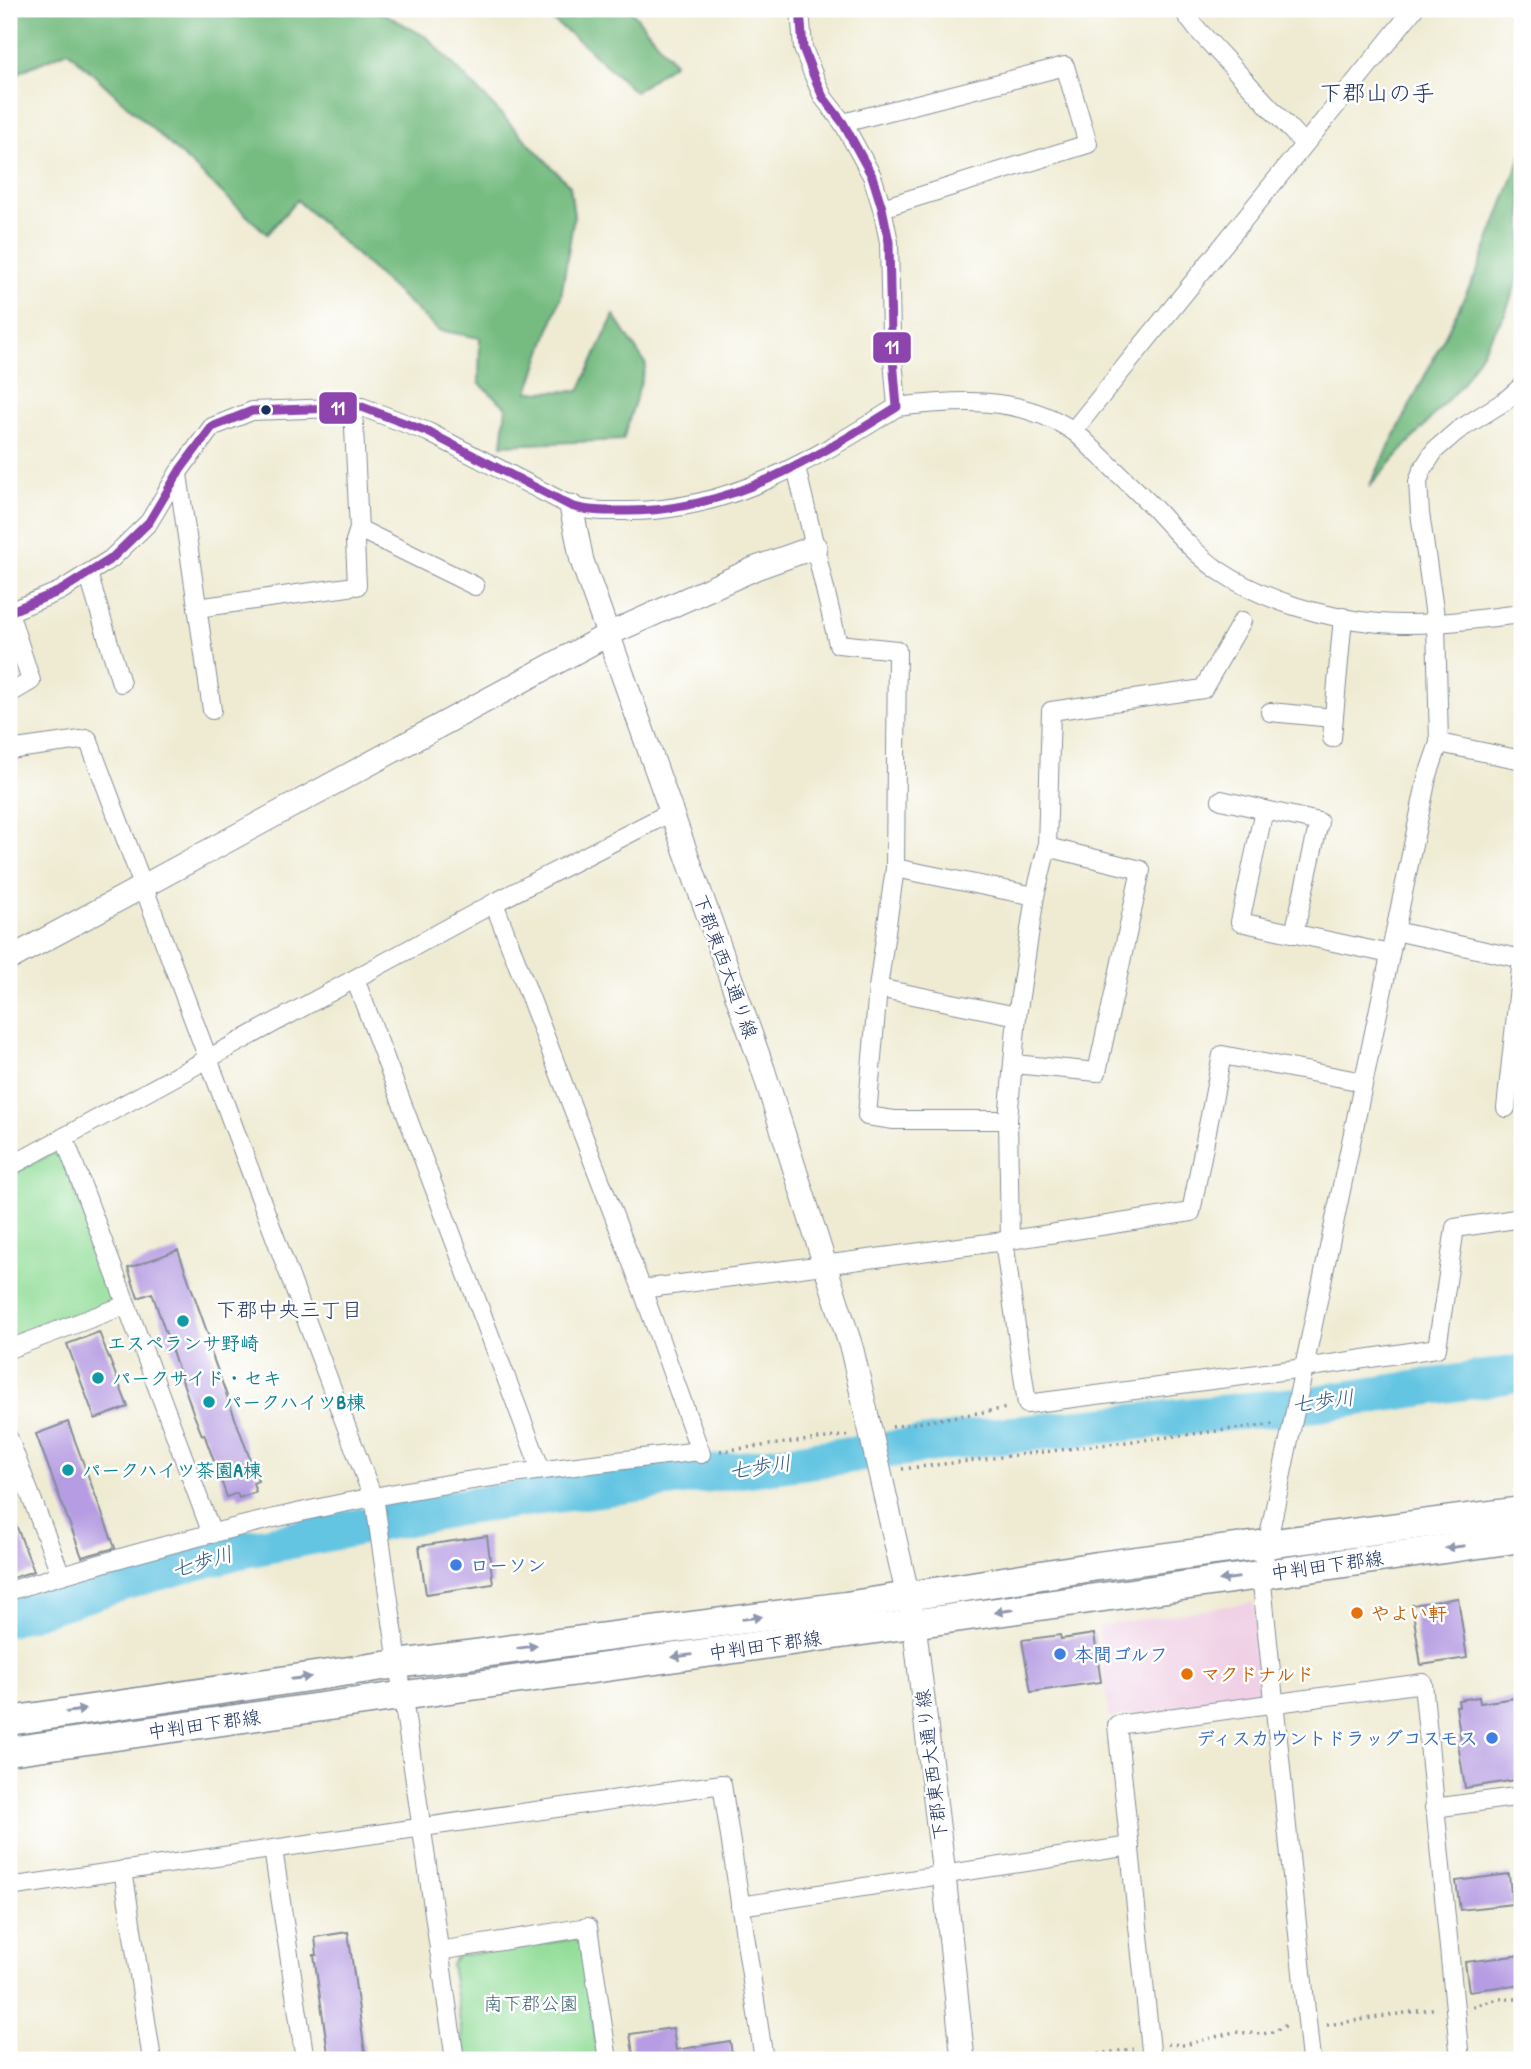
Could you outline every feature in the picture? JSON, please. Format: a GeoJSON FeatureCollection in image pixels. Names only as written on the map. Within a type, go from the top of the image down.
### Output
{"type":"FeatureCollection","features":[{"type":"Feature","properties":{"kind":"main road","name":"中判田下郡線"},"geometry":{"type":"LineString","coordinates":[[9,1751],[401,1696],[911,1610],[1097,1566],[1522,1511]]}},
{"type":"Feature","properties":{"kind":"main road","name":"中判田下郡線"},"geometry":{"type":"LineString","coordinates":[[9,1721],[397,1664],[1261,1574],[1522,1538]]}},
{"type":"Feature","properties":{"kind":"street"},"geometry":{"type":"LineString","coordinates":[[800,9],[803,48],[823,97],[843,123],[872,177],[882,208],[888,242],[897,407]]}},
{"type":"Feature","properties":{"kind":"street"},"geometry":{"type":"LineString","coordinates":[[1182,9],[1197,29],[1304,144]]}},
{"type":"Feature","properties":{"kind":"street"},"geometry":{"type":"LineString","coordinates":[[1073,430],[1414,9]]}},
{"type":"Feature","properties":{"kind":"street"},"geometry":{"type":"LineString","coordinates":[[843,123],[1065,66],[1088,144],[882,208]]}},
{"type":"Feature","properties":{"kind":"street"},"geometry":{"type":"LineString","coordinates":[[1311,2060],[1261,1574],[1427,778],[1440,743],[1436,623],[1420,513],[1420,476],[1435,450],[1457,430],[1505,401],[1522,386]]}},
{"type":"Feature","properties":{"kind":"street"},"geometry":{"type":"LineString","coordinates":[[9,694],[30,681],[9,612],[60,591],[111,559],[149,522],[178,474],[212,427],[252,411],[362,407],[428,432],[571,506],[583,510],[651,511],[707,502],[742,491],[796,467],[897,407],[977,400],[1028,409],[1073,430],[1127,480],[1189,545],[1218,570],[1287,603],[1342,617],[1380,623],[1436,623],[1522,614]]}},
{"type":"Feature","properties":{"kind":"street"},"geometry":{"type":"LineString","coordinates":[[197,608],[353,587],[355,541],[359,529],[353,408]]}},
{"type":"Feature","properties":{"kind":"street"},"geometry":{"type":"LineString","coordinates":[[796,467],[838,644],[897,650],[895,868],[878,988],[867,1116],[894,1120],[1008,1120]]}},
{"type":"Feature","properties":{"kind":"street"},"geometry":{"type":"LineString","coordinates":[[178,474],[212,710]]}},
{"type":"Feature","properties":{"kind":"street","name":"下郡東西大通り線"},"geometry":{"type":"LineString","coordinates":[[571,506],[583,561],[763,1069],[849,1338],[872,1431],[892,1471],[944,1875],[963,2060]]}},
{"type":"Feature","properties":{"kind":"street"},"geometry":{"type":"LineString","coordinates":[[359,529],[475,586]]}},
{"type":"Feature","properties":{"kind":"street"},"geometry":{"type":"LineString","coordinates":[[9,959],[608,634],[746,572],[815,547]]}},
{"type":"Feature","properties":{"kind":"street"},"geometry":{"type":"LineString","coordinates":[[88,573],[121,683]]}},
{"type":"Feature","properties":{"kind":"street"},"geometry":{"type":"LineString","coordinates":[[1332,738],[1342,617]]}},
{"type":"Feature","properties":{"kind":"street"},"geometry":{"type":"LineString","coordinates":[[1242,621],[1203,689],[1051,711],[1047,847],[1035,896],[1017,1016],[1008,1120],[1007,1241],[1027,1404],[1303,1373],[1437,1348],[1455,1228],[1522,1218]]}},
{"type":"Feature","properties":{"kind":"street"},"geometry":{"type":"LineString","coordinates":[[1270,712],[1333,718]]}},
{"type":"Feature","properties":{"kind":"street"},"geometry":{"type":"LineString","coordinates":[[9,750],[88,739],[374,1500],[455,2060]]}},
{"type":"Feature","properties":{"kind":"street"},"geometry":{"type":"LineString","coordinates":[[1440,743],[1522,760]]}},
{"type":"Feature","properties":{"kind":"street"},"geometry":{"type":"LineString","coordinates":[[1221,800],[1319,822],[1294,934]]}},
{"type":"Feature","properties":{"kind":"street"},"geometry":{"type":"LineString","coordinates":[[1264,810],[1240,922],[1390,954]]}},
{"type":"Feature","properties":{"kind":"street"},"geometry":{"type":"LineString","coordinates":[[9,1167],[494,903],[671,812]]}},
{"type":"Feature","properties":{"kind":"street"},"geometry":{"type":"LineString","coordinates":[[1014,1064],[1097,1072],[1142,870],[1047,847]]}},
{"type":"Feature","properties":{"kind":"street"},"geometry":{"type":"LineString","coordinates":[[895,868],[1035,896]]}},
{"type":"Feature","properties":{"kind":"street"},"geometry":{"type":"LineString","coordinates":[[9,1591],[212,1534],[374,1500],[541,1470],[701,1452],[642,1289],[494,903]]}},
{"type":"Feature","properties":{"kind":"street"},"geometry":{"type":"LineString","coordinates":[[1395,932],[1522,959],[1506,1108]]}},
{"type":"Feature","properties":{"kind":"street"},"geometry":{"type":"LineString","coordinates":[[355,979],[541,1470]]}},
{"type":"Feature","properties":{"kind":"street"},"geometry":{"type":"LineString","coordinates":[[878,988],[1017,1016]]}},
{"type":"Feature","properties":{"kind":"street"},"geometry":{"type":"LineString","coordinates":[[642,1289],[1007,1241],[1191,1212],[1222,1055],[1363,1082]]}},
{"type":"Feature","properties":{"kind":"street"},"geometry":{"type":"LineString","coordinates":[[64,1138],[212,1534]]}},
{"type":"Feature","properties":{"kind":"street"},"geometry":{"type":"LineString","coordinates":[[9,1349],[127,1305]]}},
{"type":"Feature","properties":{"kind":"street"},"geometry":{"type":"LineString","coordinates":[[9,1438],[61,1575]]}},
{"type":"Feature","properties":{"kind":"street"},"geometry":{"type":"LineString","coordinates":[[1146,2054],[1130,1846],[1117,1725],[1423,1683],[1460,2060]]}},
{"type":"Feature","properties":{"kind":"street"},"geometry":{"type":"LineString","coordinates":[[9,1887],[722,1784],[764,2060]]}},
{"type":"Feature","properties":{"kind":"street"},"geometry":{"type":"LineString","coordinates":[[1434,1808],[1522,1796]]}},
{"type":"Feature","properties":{"kind":"street"},"geometry":{"type":"LineString","coordinates":[[740,1906],[1130,1846]]}},
{"type":"Feature","properties":{"kind":"street"},"geometry":{"type":"LineString","coordinates":[[273,1849],[305,2060]]}},
{"type":"Feature","properties":{"kind":"street"},"geometry":{"type":"LineString","coordinates":[[123,1871],[152,2060]]}},
{"type":"Feature","properties":{"kind":"street"},"geometry":{"type":"LineString","coordinates":[[439,1951],[588,1927],[608,2060]]}},
{"type":"Feature","properties":{"kind":"path"},"geometry":{"type":"LineString","coordinates":[[701,1452],[872,1431],[1027,1404]]}},
{"type":"Feature","properties":{"kind":"path"},"geometry":{"type":"LineString","coordinates":[[892,1471],[1294,1419]]}},
{"type":"Feature","properties":{"kind":"path"},"geometry":{"type":"LineString","coordinates":[[1464,2008],[1499,1999],[1522,1999]]}},
{"type":"Feature","properties":{"kind":"path"},"geometry":{"type":"LineString","coordinates":[[1324,2025],[1445,2008]]}},
{"type":"Feature","properties":{"kind":"path"},"geometry":{"type":"LineString","coordinates":[[1159,2043],[1184,2045],[1227,2033],[1262,2034],[1289,2024],[1296,2025]]}},
{"type":"Feature","properties":{"kind":"path"},"geometry":{"type":"LineString","coordinates":[[1056,2060],[1146,2054]]}},
{"type":"Feature","properties":{"kind":"shaded area"},"geometry":{"type":"Polygon","coordinates":[[[1253,1602],[1263,1686],[1255,1697],[1109,1718],[1098,1626],[1253,1602]]]}},
{"type":"Feature","properties":{"kind":"green space"},"geometry":{"type":"Polygon","coordinates":[[[9,9],[376,9],[428,38],[570,186],[574,216],[561,296],[528,392],[579,391],[614,315],[646,365],[623,440],[502,445],[506,407],[479,383],[480,338],[438,330],[297,200],[267,234],[68,51],[21,71],[9,90],[9,9]]]}},
{"type":"Feature","properties":{"kind":"green space"},"geometry":{"type":"Polygon","coordinates":[[[537,9],[630,9],[674,63],[635,92],[581,42],[537,9]]]}},
{"type":"Feature","properties":{"kind":"green space"},"geometry":{"type":"Polygon","coordinates":[[[1522,154],[1522,267],[1505,314],[1462,384],[1369,487],[1477,272],[1522,154]]]}},
{"type":"Feature","properties":{"kind":"green space"},"geometry":{"type":"Polygon","coordinates":[[[52,1153],[62,1155],[114,1296],[109,1306],[9,1345],[9,1176],[52,1153]]]}},
{"type":"Feature","properties":{"kind":"green space","name":"南下郡公園"},"geometry":{"type":"Polygon","coordinates":[[[573,1939],[581,1945],[599,2060],[466,2060],[451,1964],[457,1956],[573,1939]]]}},
{"type":"Feature","properties":{"kind":"building"},"geometry":{"type":"Polygon","coordinates":[[[178,1250],[211,1343],[208,1344],[258,1481],[253,1483],[256,1492],[239,1498],[237,1493],[227,1497],[204,1434],[202,1435],[194,1415],[152,1293],[138,1298],[128,1268],[178,1250]]]}},
{"type":"Feature","properties":{"kind":"building","name":"パークサイド・セキ"},"geometry":{"type":"Polygon","coordinates":[[[99,1332],[128,1407],[95,1419],[67,1344],[99,1332]]]}},
{"type":"Feature","properties":{"kind":"building","name":"パークハイツ茶園A棟"},"geometry":{"type":"Polygon","coordinates":[[[68,1422],[115,1548],[82,1557],[36,1434],[68,1422]]]}},
{"type":"Feature","properties":{"kind":"building"},"geometry":{"type":"Polygon","coordinates":[[[9,1507],[34,1571],[9,1579],[9,1507]]]}},
{"type":"Feature","properties":{"kind":"building","name":"ローソン"},"geometry":{"type":"Polygon","coordinates":[[[487,1536],[493,1584],[426,1594],[419,1546],[487,1536]]]}},
{"type":"Feature","properties":{"kind":"building"},"geometry":{"type":"Polygon","coordinates":[[[1458,1598],[1467,1658],[1421,1665],[1412,1605],[1458,1598]]]}},
{"type":"Feature","properties":{"kind":"building","name":"本間ゴルフ"},"geometry":{"type":"Polygon","coordinates":[[[1094,1634],[1101,1682],[1031,1692],[1022,1640],[1060,1635],[1061,1639],[1094,1634]]]}},
{"type":"Feature","properties":{"kind":"building","name":"ディスカウントドラッグコスモス"},"geometry":{"type":"Polygon","coordinates":[[[1479,1697],[1480,1703],[1522,1697],[1522,1779],[1465,1788],[1456,1706],[1459,1706],[1458,1700],[1479,1697]]]}},
{"type":"Feature","properties":{"kind":"building"},"geometry":{"type":"Polygon","coordinates":[[[1509,1874],[1512,1904],[1460,1910],[1456,1881],[1509,1874]]]}},
{"type":"Feature","properties":{"kind":"building"},"geometry":{"type":"Polygon","coordinates":[[[348,1932],[366,2060],[329,2060],[314,1955],[317,1955],[315,1937],[348,1932]]]}},
{"type":"Feature","properties":{"kind":"building"},"geometry":{"type":"Polygon","coordinates":[[[1522,1955],[1522,1984],[1469,1991],[1465,1962],[1522,1955]]]}},
{"type":"Feature","properties":{"kind":"building"},"geometry":{"type":"Polygon","coordinates":[[[673,2028],[676,2050],[730,2041],[733,2060],[634,2060],[630,2034],[673,2028]]]}},
{"type":"Feature","properties":{"kind":"waterway","name":"七歩川"},"geometry":{"type":"LineString","coordinates":[[9,1618],[137,1578],[237,1551],[455,1508],[968,1439],[1321,1403],[1522,1373]]}},
{"type":"Feature","properties":{"kind":"transit line","name":"11"},"geometry":{"type":"LineString","coordinates":[[9,612],[60,591],[111,559],[149,522],[180,470],[212,427],[252,411],[362,407],[428,432],[571,506],[592,510],[629,511],[666,509],[736,492],[802,463],[897,407],[891,335],[889,242],[882,208],[872,176],[843,123],[823,97],[813,74],[803,48],[800,9]]}},
{"type":"Feature","properties":{"kind":"place","name":"エスペランサ野崎"},"geometry":{"type":"Point","coordinates":[183,1321]}},
{"type":"Feature","properties":{"kind":"place","name":"パークサイド・セキ"},"geometry":{"type":"Point","coordinates":[98,1378]}},
{"type":"Feature","properties":{"kind":"place","name":"パークハイツB棟"},"geometry":{"type":"Point","coordinates":[209,1402]}},
{"type":"Feature","properties":{"kind":"place","name":"パークハイツ茶園A棟"},"geometry":{"type":"Point","coordinates":[68,1470]}},
{"type":"Feature","properties":{"kind":"place","name":"ローソン"},"geometry":{"type":"Point","coordinates":[456,1565]}},
{"type":"Feature","properties":{"kind":"place","name":"やよい軒"},"geometry":{"type":"Point","coordinates":[1357,1613]}},
{"type":"Feature","properties":{"kind":"place","name":"本間ゴルフ"},"geometry":{"type":"Point","coordinates":[1060,1654]}},
{"type":"Feature","properties":{"kind":"place","name":"マクドナルド"},"geometry":{"type":"Point","coordinates":[1187,1674]}},
{"type":"Feature","properties":{"kind":"place","name":"ディスカウントドラッグコスモス"},"geometry":{"type":"Point","coordinates":[1492,1738]}},
{"type":"Feature","properties":{"kind":"district","name":"下郡山の手"},"geometry":{"type":"Point","coordinates":[1377,93]}},
{"type":"Feature","properties":{"kind":"district","name":"下郡中央三丁目"},"geometry":{"type":"Point","coordinates":[289,1310]}}]}
